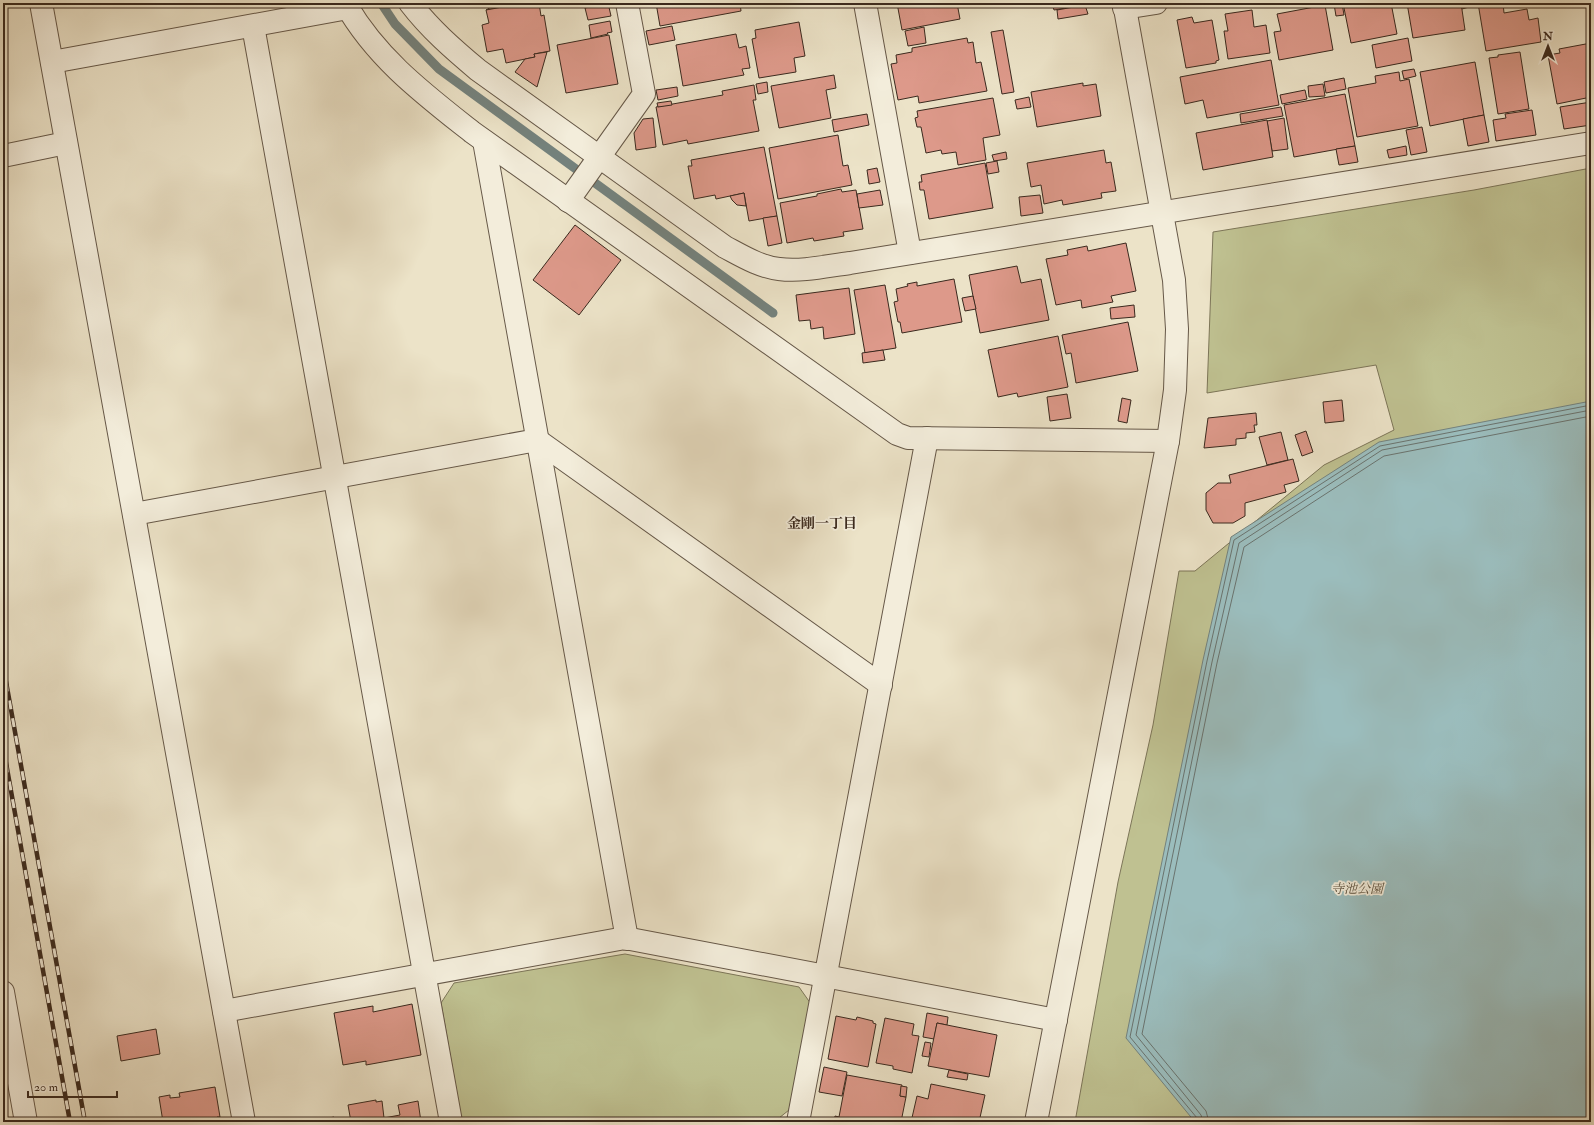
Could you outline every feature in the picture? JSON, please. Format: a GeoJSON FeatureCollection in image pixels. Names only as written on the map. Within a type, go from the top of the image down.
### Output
{"type":"FeatureCollection","features":[{"type":"Feature","properties":{"kind":"street"},"geometry":{"type":"LineString","coordinates":[[41,3],[244,1122]]}},
{"type":"Feature","properties":{"kind":"street"},"geometry":{"type":"LineString","coordinates":[[410,3],[446,43],[595,162],[725,247],[755,262],[778,269],[813,268],[910,253],[1591,143]]}},
{"type":"Feature","properties":{"kind":"street"},"geometry":{"type":"LineString","coordinates":[[572,195],[644,94],[627,3]]}},
{"type":"Feature","properties":{"kind":"street"},"geometry":{"type":"LineString","coordinates":[[865,3],[910,253]]}},
{"type":"Feature","properties":{"kind":"street"},"geometry":{"type":"LineString","coordinates":[[1036,1122],[1168,441],[1175,390],[1176,329],[1174,280],[1124,6],[1156,3]]}},
{"type":"Feature","properties":{"kind":"street"},"geometry":{"type":"LineString","coordinates":[[52,62],[253,26],[346,6],[380,52],[414,86],[484,141],[572,195],[897,434],[908,438],[1168,441]]}},
{"type":"Feature","properties":{"kind":"street"},"geometry":{"type":"LineString","coordinates":[[253,26],[451,1122]]}},
{"type":"Feature","properties":{"kind":"street"},"geometry":{"type":"LineString","coordinates":[[484,141],[627,939]]}},
{"type":"Feature","properties":{"kind":"street"},"geometry":{"type":"LineString","coordinates":[[3,156],[66,143]]}},
{"type":"Feature","properties":{"kind":"street"},"geometry":{"type":"LineString","coordinates":[[798,1122],[927,438]]}},
{"type":"Feature","properties":{"kind":"street"},"geometry":{"type":"LineString","coordinates":[[134,514],[537,440],[880,685]]}},
{"type":"Feature","properties":{"kind":"street"},"geometry":{"type":"LineString","coordinates":[[224,1011],[424,974],[627,939],[1056,1020]]}},
{"type":"Feature","properties":{"kind":"street"},"geometry":{"type":"LineString","coordinates":[[3,992],[26,1122]]}},
{"type":"Feature","properties":{"kind":"green space","name":"寺池公園"},"geometry":{"type":"Polygon","coordinates":[[[1591,168],[1591,1122],[1075,1122],[1118,882],[1153,725],[1179,571],[1195,571],[1324,465],[1394,430],[1376,365],[1207,393],[1213,232],[1474,190],[1591,168]]]}},
{"type":"Feature","properties":{"kind":"green space"},"geometry":{"type":"Polygon","coordinates":[[[625,954],[799,987],[811,1004],[789,1110],[774,1122],[462,1122],[441,1003],[454,983],[625,954]]]}},
{"type":"Feature","properties":{"kind":"water","name":"寺池公園"},"geometry":{"type":"Polygon","coordinates":[[[1591,401],[1591,1122],[1195,1122],[1126,1038],[1203,660],[1231,537],[1379,442],[1591,401]]]}},
{"type":"Feature","properties":{"kind":"building"},"geometry":{"type":"Polygon","coordinates":[[[498,3],[508,3],[508,6],[486,10],[498,3]]]}},
{"type":"Feature","properties":{"kind":"building"},"geometry":{"type":"Polygon","coordinates":[[[508,3],[539,3],[541,16],[544,15],[550,51],[534,54],[535,57],[506,63],[503,49],[487,52],[482,25],[489,23],[486,10],[508,6],[508,3]]]}},
{"type":"Feature","properties":{"kind":"building"},"geometry":{"type":"Polygon","coordinates":[[[608,3],[611,16],[588,20],[585,8],[608,3]]]}},
{"type":"Feature","properties":{"kind":"building"},"geometry":{"type":"Polygon","coordinates":[[[656,3],[740,3],[741,11],[660,26],[656,3]]]}},
{"type":"Feature","properties":{"kind":"building"},"geometry":{"type":"Polygon","coordinates":[[[897,3],[957,3],[960,19],[902,30],[897,3]]]}},
{"type":"Feature","properties":{"kind":"building"},"geometry":{"type":"Polygon","coordinates":[[[1052,3],[1079,3],[1079,6],[1054,10],[1052,3]]]}},
{"type":"Feature","properties":{"kind":"building"},"geometry":{"type":"Polygon","coordinates":[[[1342,3],[1344,15],[1336,16],[1334,4],[1342,3]]]}},
{"type":"Feature","properties":{"kind":"building"},"geometry":{"type":"Polygon","coordinates":[[[1343,3],[1391,3],[1397,34],[1351,43],[1343,3]]]}},
{"type":"Feature","properties":{"kind":"building"},"geometry":{"type":"Polygon","coordinates":[[[1407,3],[1461,3],[1465,30],[1413,38],[1407,3]]]}},
{"type":"Feature","properties":{"kind":"building"},"geometry":{"type":"Polygon","coordinates":[[[1461,3],[1468,3],[1469,7],[1462,9],[1461,3]]]}},
{"type":"Feature","properties":{"kind":"building"},"geometry":{"type":"Polygon","coordinates":[[[1478,3],[1503,3],[1504,13],[1527,9],[1529,20],[1538,18],[1541,42],[1486,51],[1478,3]]]}},
{"type":"Feature","properties":{"kind":"building"},"geometry":{"type":"Polygon","coordinates":[[[1085,5],[1088,14],[1058,19],[1057,10],[1085,5]]]}},
{"type":"Feature","properties":{"kind":"building"},"geometry":{"type":"Polygon","coordinates":[[[1325,5],[1333,50],[1279,60],[1274,32],[1281,31],[1277,14],[1325,5]]]}},
{"type":"Feature","properties":{"kind":"building"},"geometry":{"type":"Polygon","coordinates":[[[1252,10],[1254,27],[1266,25],[1270,53],[1228,59],[1224,31],[1228,31],[1225,14],[1252,10]]]}},
{"type":"Feature","properties":{"kind":"building"},"geometry":{"type":"Polygon","coordinates":[[[1192,17],[1194,23],[1212,20],[1219,60],[1216,61],[1216,63],[1186,68],[1177,20],[1192,17]]]}},
{"type":"Feature","properties":{"kind":"building"},"geometry":{"type":"Polygon","coordinates":[[[610,21],[612,32],[591,38],[589,25],[610,21]]]}},
{"type":"Feature","properties":{"kind":"building"},"geometry":{"type":"Polygon","coordinates":[[[799,22],[805,56],[794,58],[796,72],[759,78],[752,39],[756,38],[755,30],[799,22]]]}},
{"type":"Feature","properties":{"kind":"building"},"geometry":{"type":"Polygon","coordinates":[[[672,26],[675,40],[649,45],[646,31],[672,26]]]}},
{"type":"Feature","properties":{"kind":"building"},"geometry":{"type":"Polygon","coordinates":[[[924,27],[926,43],[908,46],[905,31],[924,27]]]}},
{"type":"Feature","properties":{"kind":"building"},"geometry":{"type":"Polygon","coordinates":[[[1003,30],[1014,92],[1002,94],[991,32],[1003,30]]]}},
{"type":"Feature","properties":{"kind":"building"},"geometry":{"type":"Polygon","coordinates":[[[736,34],[739,48],[746,46],[750,68],[742,69],[744,75],[683,86],[676,45],[736,34]]]}},
{"type":"Feature","properties":{"kind":"building"},"geometry":{"type":"Polygon","coordinates":[[[609,35],[618,84],[566,93],[557,45],[609,35]]]}},
{"type":"Feature","properties":{"kind":"building"},"geometry":{"type":"Polygon","coordinates":[[[967,38],[968,43],[973,42],[976,63],[981,62],[987,91],[919,103],[918,96],[898,100],[891,64],[897,63],[896,55],[912,52],[912,48],[967,38]]]}},
{"type":"Feature","properties":{"kind":"building"},"geometry":{"type":"Polygon","coordinates":[[[1408,38],[1412,61],[1376,68],[1372,45],[1408,38]]]}},
{"type":"Feature","properties":{"kind":"building"},"geometry":{"type":"Polygon","coordinates":[[[1591,43],[1591,97],[1557,104],[1548,55],[1560,53],[1559,49],[1591,43]]]}},
{"type":"Feature","properties":{"kind":"building"},"geometry":{"type":"Polygon","coordinates":[[[547,52],[537,87],[515,72],[525,59],[535,57],[534,54],[547,52]]]}},
{"type":"Feature","properties":{"kind":"building"},"geometry":{"type":"Polygon","coordinates":[[[1520,52],[1529,109],[1498,114],[1489,58],[1498,57],[1498,55],[1520,52]]]}},
{"type":"Feature","properties":{"kind":"building"},"geometry":{"type":"Polygon","coordinates":[[[1271,60],[1279,105],[1207,118],[1203,100],[1185,104],[1180,77],[1271,60]]]}},
{"type":"Feature","properties":{"kind":"building"},"geometry":{"type":"Polygon","coordinates":[[[1475,62],[1484,115],[1430,126],[1420,72],[1475,62]]]}},
{"type":"Feature","properties":{"kind":"building"},"geometry":{"type":"Polygon","coordinates":[[[1414,69],[1416,76],[1404,79],[1402,71],[1414,69]]]}},
{"type":"Feature","properties":{"kind":"building"},"geometry":{"type":"Polygon","coordinates":[[[1399,72],[1400,81],[1409,79],[1418,126],[1357,137],[1348,88],[1376,83],[1375,76],[1399,72]]]}},
{"type":"Feature","properties":{"kind":"building"},"geometry":{"type":"Polygon","coordinates":[[[834,75],[836,88],[826,90],[831,118],[779,128],[771,86],[834,75]]]}},
{"type":"Feature","properties":{"kind":"building"},"geometry":{"type":"Polygon","coordinates":[[[1344,78],[1346,89],[1326,93],[1324,82],[1344,78]]]}},
{"type":"Feature","properties":{"kind":"building"},"geometry":{"type":"Polygon","coordinates":[[[767,82],[768,92],[758,94],[756,84],[767,82]]]}},
{"type":"Feature","properties":{"kind":"building"},"geometry":{"type":"Polygon","coordinates":[[[1083,83],[1083,86],[1096,84],[1101,116],[1037,127],[1031,92],[1083,83]]]}},
{"type":"Feature","properties":{"kind":"building"},"geometry":{"type":"Polygon","coordinates":[[[1323,84],[1325,96],[1309,97],[1308,86],[1323,84]]]}},
{"type":"Feature","properties":{"kind":"building"},"geometry":{"type":"Polygon","coordinates":[[[754,85],[756,100],[753,100],[759,131],[688,144],[687,140],[663,145],[656,107],[723,95],[722,91],[754,85]]]}},
{"type":"Feature","properties":{"kind":"building"},"geometry":{"type":"Polygon","coordinates":[[[677,87],[678,96],[658,100],[656,90],[677,87]]]}},
{"type":"Feature","properties":{"kind":"building"},"geometry":{"type":"Polygon","coordinates":[[[1305,90],[1307,99],[1282,104],[1280,95],[1305,90]]]}},
{"type":"Feature","properties":{"kind":"building"},"geometry":{"type":"Polygon","coordinates":[[[1345,94],[1355,146],[1294,157],[1284,105],[1345,94]]]}},
{"type":"Feature","properties":{"kind":"building"},"geometry":{"type":"Polygon","coordinates":[[[1029,97],[1031,107],[1017,109],[1015,100],[1029,97]]]}},
{"type":"Feature","properties":{"kind":"building"},"geometry":{"type":"Polygon","coordinates":[[[993,98],[1000,135],[983,138],[986,160],[958,165],[956,152],[942,154],[941,150],[926,153],[921,127],[917,127],[915,118],[918,117],[917,111],[993,98]]]}},
{"type":"Feature","properties":{"kind":"building"},"geometry":{"type":"Polygon","coordinates":[[[671,101],[672,105],[658,107],[657,103],[671,101]]]}},
{"type":"Feature","properties":{"kind":"building"},"geometry":{"type":"Polygon","coordinates":[[[1591,102],[1591,125],[1564,129],[1560,107],[1591,102]]]}},
{"type":"Feature","properties":{"kind":"building"},"geometry":{"type":"Polygon","coordinates":[[[1281,107],[1283,116],[1241,123],[1240,114],[1281,107]]]}},
{"type":"Feature","properties":{"kind":"building"},"geometry":{"type":"Polygon","coordinates":[[[1532,110],[1536,135],[1496,141],[1493,120],[1506,118],[1505,114],[1532,110]]]}},
{"type":"Feature","properties":{"kind":"building"},"geometry":{"type":"Polygon","coordinates":[[[867,114],[869,125],[834,132],[832,120],[867,114]]]}},
{"type":"Feature","properties":{"kind":"building"},"geometry":{"type":"Polygon","coordinates":[[[1484,115],[1489,142],[1468,146],[1463,119],[1484,115]]]}},
{"type":"Feature","properties":{"kind":"building"},"geometry":{"type":"Polygon","coordinates":[[[653,118],[656,147],[636,150],[634,133],[643,119],[653,118]]]}},
{"type":"Feature","properties":{"kind":"building"},"geometry":{"type":"Polygon","coordinates":[[[1284,118],[1288,149],[1272,151],[1267,121],[1284,118]]]}},
{"type":"Feature","properties":{"kind":"building"},"geometry":{"type":"Polygon","coordinates":[[[1267,120],[1273,157],[1203,170],[1196,133],[1267,120]]]}},
{"type":"Feature","properties":{"kind":"building"},"geometry":{"type":"Polygon","coordinates":[[[1422,127],[1427,152],[1411,155],[1406,130],[1422,127]]]}},
{"type":"Feature","properties":{"kind":"building"},"geometry":{"type":"Polygon","coordinates":[[[838,135],[843,166],[848,165],[852,185],[778,199],[769,148],[838,135]]]}},
{"type":"Feature","properties":{"kind":"building"},"geometry":{"type":"Polygon","coordinates":[[[1355,146],[1358,162],[1339,165],[1336,149],[1355,146]]]}},
{"type":"Feature","properties":{"kind":"building"},"geometry":{"type":"Polygon","coordinates":[[[1406,146],[1407,155],[1389,158],[1387,150],[1406,146]]]}},
{"type":"Feature","properties":{"kind":"building"},"geometry":{"type":"Polygon","coordinates":[[[764,147],[777,216],[749,221],[744,193],[716,199],[715,195],[694,199],[688,166],[692,166],[691,160],[764,147]]]}},
{"type":"Feature","properties":{"kind":"building"},"geometry":{"type":"Polygon","coordinates":[[[1104,150],[1106,163],[1111,162],[1116,191],[1101,193],[1102,198],[1063,205],[1062,200],[1044,204],[1041,185],[1031,187],[1027,163],[1104,150]]]}},
{"type":"Feature","properties":{"kind":"building"},"geometry":{"type":"Polygon","coordinates":[[[1006,152],[1007,159],[994,161],[992,155],[1006,152]]]}},
{"type":"Feature","properties":{"kind":"building"},"geometry":{"type":"Polygon","coordinates":[[[997,161],[999,172],[988,174],[986,163],[997,161]]]}},
{"type":"Feature","properties":{"kind":"building"},"geometry":{"type":"Polygon","coordinates":[[[985,163],[993,208],[929,219],[924,190],[920,190],[919,182],[922,182],[921,175],[985,163]]]}},
{"type":"Feature","properties":{"kind":"building"},"geometry":{"type":"Polygon","coordinates":[[[877,168],[880,182],[869,184],[867,170],[877,168]]]}},
{"type":"Feature","properties":{"kind":"building"},"geometry":{"type":"Polygon","coordinates":[[[841,189],[842,192],[856,190],[863,229],[843,232],[844,236],[814,241],[813,238],[787,243],[780,203],[817,196],[817,194],[841,189]]]}},
{"type":"Feature","properties":{"kind":"building"},"geometry":{"type":"Polygon","coordinates":[[[880,190],[883,205],[859,208],[857,194],[880,190]]]}},
{"type":"Feature","properties":{"kind":"building"},"geometry":{"type":"Polygon","coordinates":[[[744,193],[746,206],[737,205],[730,196],[744,193]]]}},
{"type":"Feature","properties":{"kind":"building"},"geometry":{"type":"Polygon","coordinates":[[[1040,195],[1043,213],[1021,216],[1019,197],[1040,195]]]}},
{"type":"Feature","properties":{"kind":"building"},"geometry":{"type":"Polygon","coordinates":[[[777,216],[782,243],[768,246],[763,218],[777,216]]]}},
{"type":"Feature","properties":{"kind":"building"},"geometry":{"type":"Polygon","coordinates":[[[575,225],[621,260],[579,315],[533,280],[575,225]]]}},
{"type":"Feature","properties":{"kind":"building"},"geometry":{"type":"Polygon","coordinates":[[[1126,243],[1136,291],[1111,296],[1113,302],[1082,308],[1081,300],[1056,305],[1046,259],[1068,255],[1067,250],[1087,246],[1088,251],[1126,243]]]}},
{"type":"Feature","properties":{"kind":"building"},"geometry":{"type":"Polygon","coordinates":[[[1017,266],[1021,283],[1041,279],[1049,320],[980,333],[969,275],[1017,266]]]}},
{"type":"Feature","properties":{"kind":"building"},"geometry":{"type":"Polygon","coordinates":[[[954,279],[962,322],[902,333],[894,302],[898,301],[896,289],[908,286],[907,284],[917,282],[917,286],[954,279]]]}},
{"type":"Feature","properties":{"kind":"building"},"geometry":{"type":"Polygon","coordinates":[[[885,285],[896,348],[865,353],[854,290],[885,285]]]}},
{"type":"Feature","properties":{"kind":"building"},"geometry":{"type":"Polygon","coordinates":[[[849,288],[855,334],[824,339],[823,327],[811,329],[810,320],[799,321],[796,295],[849,288]]]}},
{"type":"Feature","properties":{"kind":"building"},"geometry":{"type":"Polygon","coordinates":[[[973,296],[976,309],[965,311],[962,298],[973,296]]]}},
{"type":"Feature","properties":{"kind":"building"},"geometry":{"type":"Polygon","coordinates":[[[1134,305],[1135,317],[1111,319],[1110,308],[1134,305]]]}},
{"type":"Feature","properties":{"kind":"building"},"geometry":{"type":"Polygon","coordinates":[[[1128,322],[1138,371],[1076,383],[1071,353],[1066,354],[1062,335],[1128,322]]]}},
{"type":"Feature","properties":{"kind":"building"},"geometry":{"type":"Polygon","coordinates":[[[1058,336],[1068,387],[1018,397],[1017,393],[998,397],[988,350],[1058,336]]]}},
{"type":"Feature","properties":{"kind":"building"},"geometry":{"type":"Polygon","coordinates":[[[883,350],[885,360],[863,363],[862,353],[883,350]]]}},
{"type":"Feature","properties":{"kind":"building"},"geometry":{"type":"Polygon","coordinates":[[[1067,394],[1071,418],[1050,421],[1047,397],[1067,394]]]}},
{"type":"Feature","properties":{"kind":"building"},"geometry":{"type":"Polygon","coordinates":[[[1122,398],[1131,400],[1127,423],[1118,421],[1122,398]]]}},
{"type":"Feature","properties":{"kind":"building"},"geometry":{"type":"Polygon","coordinates":[[[1342,400],[1344,421],[1325,423],[1323,402],[1342,400]]]}},
{"type":"Feature","properties":{"kind":"building"},"geometry":{"type":"Polygon","coordinates":[[[1256,413],[1257,425],[1254,425],[1255,432],[1246,433],[1246,438],[1236,439],[1236,445],[1204,448],[1208,418],[1256,413]]]}},
{"type":"Feature","properties":{"kind":"building"},"geometry":{"type":"Polygon","coordinates":[[[1306,431],[1313,452],[1302,456],[1295,435],[1306,431]]]}},
{"type":"Feature","properties":{"kind":"building"},"geometry":{"type":"Polygon","coordinates":[[[1281,432],[1288,460],[1267,465],[1259,437],[1281,432]]]}},
{"type":"Feature","properties":{"kind":"building"},"geometry":{"type":"Polygon","coordinates":[[[1293,459],[1299,481],[1284,485],[1286,492],[1245,503],[1245,516],[1233,523],[1213,523],[1206,510],[1206,493],[1218,483],[1231,483],[1229,475],[1293,459]]]}},
{"type":"Feature","properties":{"kind":"building"},"geometry":{"type":"Polygon","coordinates":[[[412,1004],[421,1055],[366,1065],[366,1061],[343,1065],[334,1013],[373,1006],[373,1012],[412,1004]]]}},
{"type":"Feature","properties":{"kind":"building"},"geometry":{"type":"Polygon","coordinates":[[[927,1013],[948,1017],[947,1025],[937,1023],[934,1039],[923,1037],[927,1013]]]}},
{"type":"Feature","properties":{"kind":"building"},"geometry":{"type":"Polygon","coordinates":[[[836,1016],[856,1020],[857,1017],[873,1021],[873,1023],[876,1024],[868,1067],[828,1059],[836,1016]]]}},
{"type":"Feature","properties":{"kind":"building"},"geometry":{"type":"Polygon","coordinates":[[[885,1018],[914,1024],[912,1035],[919,1036],[912,1073],[893,1069],[893,1066],[876,1063],[885,1018]]]}},
{"type":"Feature","properties":{"kind":"building"},"geometry":{"type":"Polygon","coordinates":[[[937,1023],[997,1035],[989,1077],[928,1066],[937,1023]]]}},
{"type":"Feature","properties":{"kind":"building"},"geometry":{"type":"Polygon","coordinates":[[[156,1029],[160,1054],[121,1061],[117,1036],[156,1029]]]}},
{"type":"Feature","properties":{"kind":"building"},"geometry":{"type":"Polygon","coordinates":[[[925,1042],[931,1043],[929,1057],[922,1056],[925,1042]]]}},
{"type":"Feature","properties":{"kind":"building"},"geometry":{"type":"Polygon","coordinates":[[[824,1067],[847,1072],[842,1096],[819,1092],[824,1067]]]}},
{"type":"Feature","properties":{"kind":"building"},"geometry":{"type":"Polygon","coordinates":[[[949,1070],[968,1074],[967,1080],[947,1077],[949,1070]]]}},
{"type":"Feature","properties":{"kind":"building"},"geometry":{"type":"Polygon","coordinates":[[[847,1075],[902,1085],[900,1096],[906,1097],[901,1122],[834,1122],[835,1116],[839,1117],[847,1075]]]}},
{"type":"Feature","properties":{"kind":"building"},"geometry":{"type":"Polygon","coordinates":[[[931,1084],[985,1095],[979,1122],[911,1122],[917,1096],[928,1099],[931,1084]]]}},
{"type":"Feature","properties":{"kind":"building"},"geometry":{"type":"Polygon","coordinates":[[[901,1086],[907,1087],[906,1097],[900,1096],[901,1086]]]}},
{"type":"Feature","properties":{"kind":"building"},"geometry":{"type":"Polygon","coordinates":[[[215,1087],[220,1117],[217,1117],[218,1122],[163,1122],[159,1097],[170,1095],[170,1098],[180,1097],[179,1093],[215,1087]]]}},
{"type":"Feature","properties":{"kind":"building"},"geometry":{"type":"Polygon","coordinates":[[[376,1100],[376,1102],[382,1101],[384,1118],[400,1115],[398,1105],[418,1101],[421,1122],[351,1122],[348,1105],[376,1100]]]}},
{"type":"Feature","properties":{"kind":"building"},"geometry":{"type":"Polygon","coordinates":[[[334,1117],[335,1122],[307,1122],[334,1117]]]}},
{"type":"Feature","properties":{"kind":"waterway"},"geometry":{"type":"LineString","coordinates":[[381,3],[395,24],[439,69],[773,313]]}},
{"type":"Feature","properties":{"kind":"railway"},"geometry":{"type":"LineString","coordinates":[[3,665],[85,1122]]}},
{"type":"Feature","properties":{"kind":"railway"},"geometry":{"type":"LineString","coordinates":[[3,746],[70,1122]]}},
{"type":"Feature","properties":{"kind":"district","name":"金剛一丁目"},"geometry":{"type":"Point","coordinates":[822,523]}}]}
